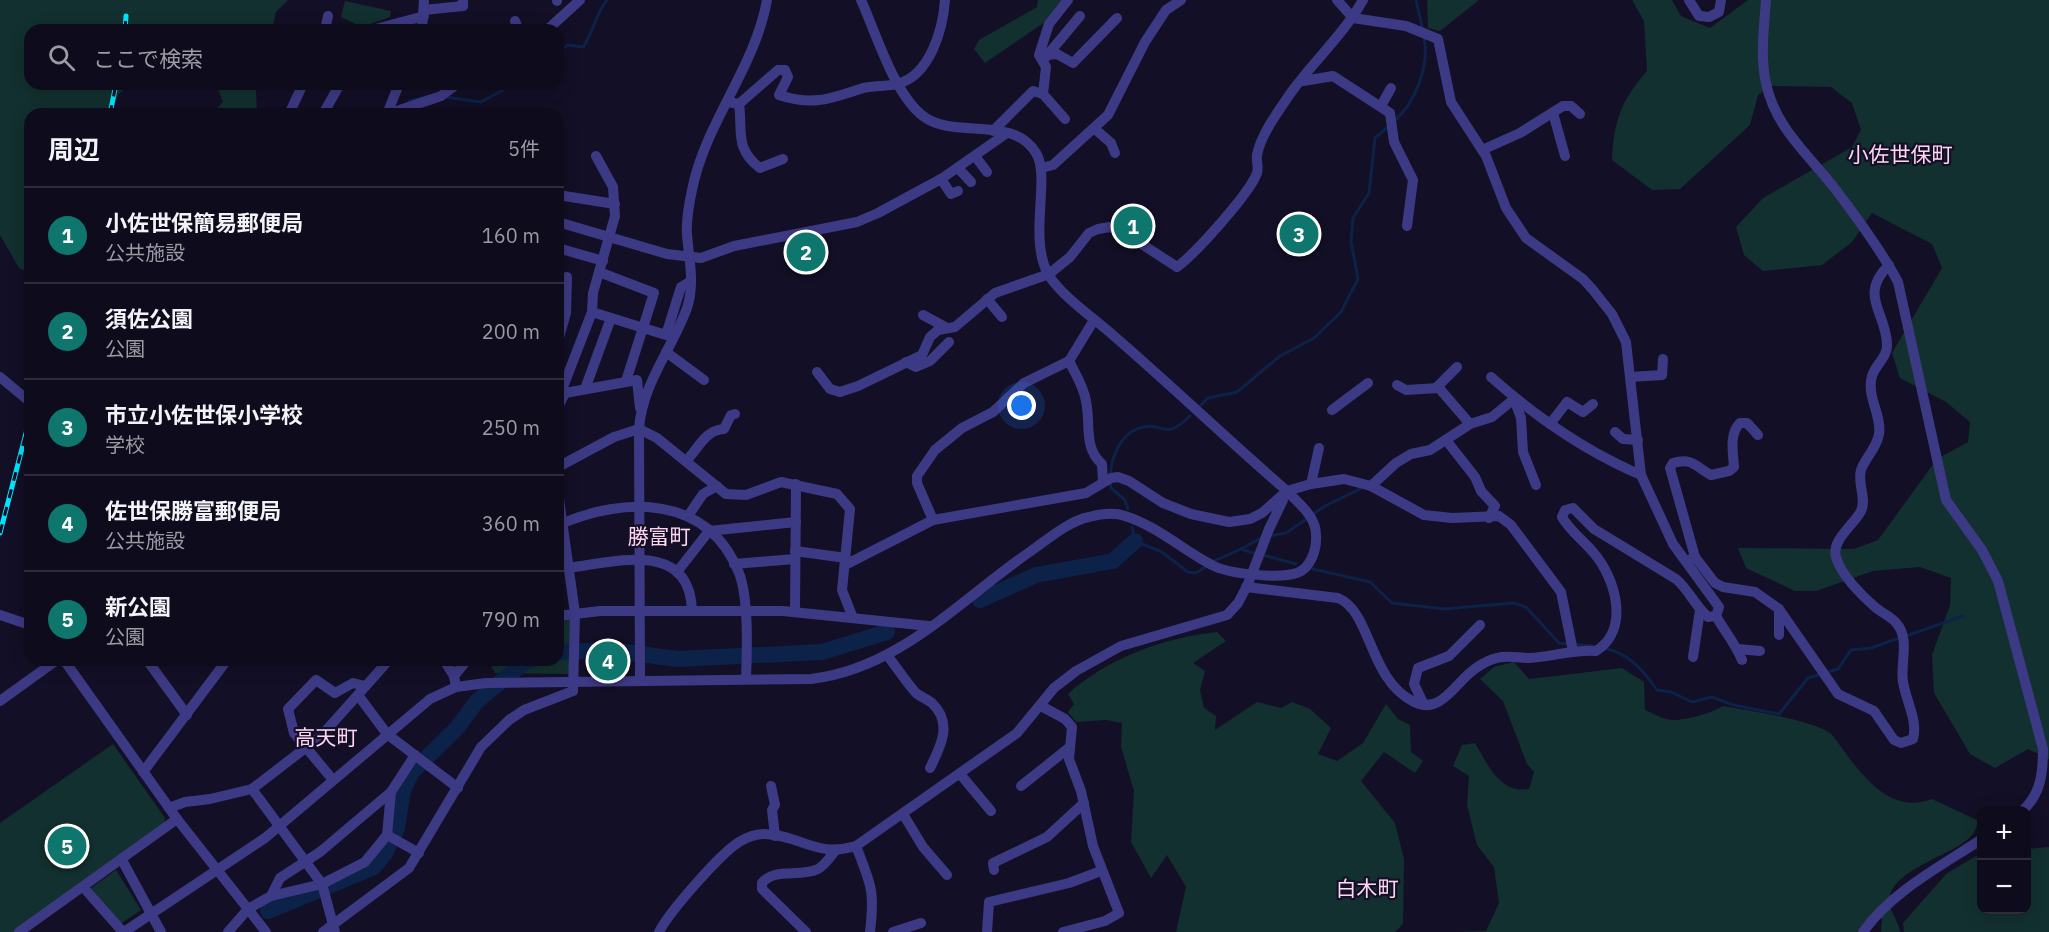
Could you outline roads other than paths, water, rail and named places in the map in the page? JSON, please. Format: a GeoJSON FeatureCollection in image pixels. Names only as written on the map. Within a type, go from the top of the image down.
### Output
{"type":"FeatureCollection","features":[{"type":"Feature","properties":{"kind":"street"},"geometry":{"type":"LineString","coordinates":[[387,24],[424,9],[463,6],[463,0]]}},
{"type":"Feature","properties":{"kind":"street"},"geometry":{"type":"LineString","coordinates":[[554,24],[580,0]]}},
{"type":"Feature","properties":{"kind":"street"},"geometry":{"type":"LineString","coordinates":[[641,411],[688,304],[691,281],[686,234],[691,191],[706,142],[733,103],[764,16],[767,0]]}},
{"type":"Feature","properties":{"kind":"street"},"geometry":{"type":"LineString","coordinates":[[455,682],[836,676],[887,656],[948,615],[1021,557],[1086,517],[1123,515],[1144,524],[1209,563],[1232,572],[1281,575],[1298,573],[1311,561],[1316,547],[1310,516],[1287,491],[1094,320],[1049,274],[1039,239],[1041,168],[1036,153],[1028,145],[1007,133],[936,124],[921,115],[900,84],[861,0]]}},
{"type":"Feature","properties":{"kind":"street"},"geometry":{"type":"LineString","coordinates":[[733,103],[778,70],[788,72],[779,95],[817,102],[862,88],[900,84],[917,71],[940,36],[945,0]]}},
{"type":"Feature","properties":{"kind":"street"},"geometry":{"type":"LineString","coordinates":[[1068,0],[1049,24],[1039,55],[1045,57],[1057,54],[1073,63],[1117,18]]}},
{"type":"Feature","properties":{"kind":"street"},"geometry":{"type":"LineString","coordinates":[[1041,168],[1053,165],[1108,115],[1145,42],[1166,10],[1181,0]]}},
{"type":"Feature","properties":{"kind":"street"},"geometry":{"type":"LineString","coordinates":[[1336,0],[1353,18],[1417,30],[1438,39],[1442,48],[1451,102],[1482,150],[1506,208],[1526,238],[1583,279],[1612,314],[1626,342],[1641,474],[1673,544],[1715,583],[1722,587],[1755,592],[1779,609],[1838,694],[1874,711],[1894,740],[1900,743],[1913,739],[1916,728],[1902,680],[1904,640],[1898,625],[1868,600],[1836,557],[1836,547],[1861,510],[1863,501],[1861,469],[1879,435],[1871,388],[1872,375],[1888,348],[1886,333],[1874,300],[1874,291],[1879,275],[1889,265]]}},
{"type":"Feature","properties":{"kind":"street"},"geometry":{"type":"LineString","coordinates":[[817,372],[830,389],[840,392],[858,386],[922,355],[930,338],[938,330],[955,327],[995,293],[1049,274],[1070,257],[1089,232],[1110,227],[1133,237],[1177,267],[1184,262],[1251,185],[1258,170],[1257,156],[1267,132],[1292,92],[1303,81],[1319,55],[1353,18],[1363,0]]}},
{"type":"Feature","properties":{"kind":"street"},"geometry":{"type":"LineString","coordinates":[[1689,0],[1699,16],[1709,17],[1719,12],[1721,0]]}},
{"type":"Feature","properties":{"kind":"street"},"geometry":{"type":"LineString","coordinates":[[1766,0],[1763,54],[1765,82],[1774,109],[1786,131],[1836,189],[1889,265],[1898,282],[1946,500],[1982,550],[1998,581],[2043,749],[2043,775],[2036,792],[2026,806]]}},
{"type":"Feature","properties":{"kind":"street"},"geometry":{"type":"LineString","coordinates":[[423,24],[424,9]]}},
{"type":"Feature","properties":{"kind":"street"},"geometry":{"type":"LineString","coordinates":[[327,24],[328,16]]}},
{"type":"Feature","properties":{"kind":"street"},"geometry":{"type":"LineString","coordinates":[[1043,94],[1045,57],[1080,16]]}},
{"type":"Feature","properties":{"kind":"street"},"geometry":{"type":"LineString","coordinates":[[1303,81],[1333,76],[1390,113],[1397,151],[1413,180],[1407,226]]}},
{"type":"Feature","properties":{"kind":"street"},"geometry":{"type":"LineString","coordinates":[[1381,106],[1391,88]]}},
{"type":"Feature","properties":{"kind":"street"},"geometry":{"type":"LineString","coordinates":[[292,108],[300,90]]}},
{"type":"Feature","properties":{"kind":"street"},"geometry":{"type":"LineString","coordinates":[[326,108],[337,90]]}},
{"type":"Feature","properties":{"kind":"street"},"geometry":{"type":"LineString","coordinates":[[389,108],[397,90]]}},
{"type":"Feature","properties":{"kind":"street"},"geometry":{"type":"LineString","coordinates":[[405,108],[441,96],[449,90]]}},
{"type":"Feature","properties":{"kind":"street"},"geometry":{"type":"LineString","coordinates":[[993,131],[1033,92],[1043,94],[1065,119]]}},
{"type":"Feature","properties":{"kind":"street"},"geometry":{"type":"LineString","coordinates":[[733,103],[739,142],[754,163],[760,168],[783,159]]}},
{"type":"Feature","properties":{"kind":"street"},"geometry":{"type":"LineString","coordinates":[[1482,150],[1520,133],[1563,106],[1571,106],[1580,114]]}},
{"type":"Feature","properties":{"kind":"street"},"geometry":{"type":"LineString","coordinates":[[1553,113],[1565,156]]}},
{"type":"Feature","properties":{"kind":"street"},"geometry":{"type":"LineString","coordinates":[[1095,129],[1111,143],[1115,153]]}},
{"type":"Feature","properties":{"kind":"street"},"geometry":{"type":"LineString","coordinates":[[564,227],[667,254],[701,258],[734,246],[857,222],[897,205],[958,168],[1007,133]]}},
{"type":"Feature","properties":{"kind":"street"},"geometry":{"type":"LineString","coordinates":[[564,384],[592,312],[593,293],[615,216],[615,204],[608,175],[596,156]]}},
{"type":"Feature","properties":{"kind":"street"},"geometry":{"type":"LineString","coordinates":[[975,156],[987,172]]}},
{"type":"Feature","properties":{"kind":"street"},"geometry":{"type":"LineString","coordinates":[[958,168],[971,182]]}},
{"type":"Feature","properties":{"kind":"street"},"geometry":{"type":"LineString","coordinates":[[940,179],[951,194],[958,190]]}},
{"type":"Feature","properties":{"kind":"street"},"geometry":{"type":"LineString","coordinates":[[564,196],[615,204]]}},
{"type":"Feature","properties":{"kind":"street"},"geometry":{"type":"LineString","coordinates":[[564,250],[603,261]]}},
{"type":"Feature","properties":{"kind":"street"},"geometry":{"type":"LineString","coordinates":[[599,272],[654,292],[645,328],[626,381]]}},
{"type":"Feature","properties":{"kind":"street"},"geometry":{"type":"LineString","coordinates":[[564,320],[567,277]]}},
{"type":"Feature","properties":{"kind":"street"},"geometry":{"type":"LineString","coordinates":[[592,312],[666,335],[681,287],[691,281]]}},
{"type":"Feature","properties":{"kind":"street"},"geometry":{"type":"LineString","coordinates":[[987,299],[1002,317]]}},
{"type":"Feature","properties":{"kind":"street"},"geometry":{"type":"LineString","coordinates":[[923,315],[947,328]]}},
{"type":"Feature","properties":{"kind":"street"},"geometry":{"type":"LineString","coordinates":[[585,389],[611,318]]}},
{"type":"Feature","properties":{"kind":"street"},"geometry":{"type":"LineString","coordinates":[[933,520],[917,483],[917,476],[935,450],[962,428],[993,412],[1024,383],[1069,361],[1094,320]]}},
{"type":"Feature","properties":{"kind":"street"},"geometry":{"type":"LineString","coordinates":[[906,362],[916,367],[930,361],[949,342]]}},
{"type":"Feature","properties":{"kind":"street"},"geometry":{"type":"LineString","coordinates":[[666,351],[702,375]]}},
{"type":"Feature","properties":{"kind":"street"},"geometry":{"type":"LineString","coordinates":[[1630,377],[1662,375],[1663,359]]}},
{"type":"Feature","properties":{"kind":"street"},"geometry":{"type":"LineString","coordinates":[[1069,361],[1087,401],[1087,431],[1094,457],[1102,464],[1106,480]]}},
{"type":"Feature","properties":{"kind":"street"},"geometry":{"type":"LineString","coordinates":[[1397,385],[1406,390],[1436,388],[1457,367]]}},
{"type":"Feature","properties":{"kind":"street"},"geometry":{"type":"LineString","coordinates":[[0,377],[24,397]]}},
{"type":"Feature","properties":{"kind":"street"},"geometry":{"type":"LineString","coordinates":[[1491,377],[1514,399],[1550,424],[1612,463],[1641,474]]}},
{"type":"Feature","properties":{"kind":"street"},"geometry":{"type":"LineString","coordinates":[[564,390],[565,393],[637,380],[641,411],[639,429],[640,680]]}},
{"type":"Feature","properties":{"kind":"street"},"geometry":{"type":"LineString","coordinates":[[1332,410],[1368,383]]}},
{"type":"Feature","properties":{"kind":"street"},"geometry":{"type":"LineString","coordinates":[[1436,388],[1452,401],[1470,424]]}},
{"type":"Feature","properties":{"kind":"street"},"geometry":{"type":"LineString","coordinates":[[1371,486],[1396,463],[1411,454],[1430,450],[1470,424],[1492,417],[1514,399]]}},
{"type":"Feature","properties":{"kind":"street"},"geometry":{"type":"LineString","coordinates":[[1514,399],[1521,418],[1523,452],[1536,484]]}},
{"type":"Feature","properties":{"kind":"street"},"geometry":{"type":"LineString","coordinates":[[1550,424],[1567,402],[1583,412],[1593,404]]}},
{"type":"Feature","properties":{"kind":"street"},"geometry":{"type":"LineString","coordinates":[[686,461],[703,443],[707,434],[713,430],[724,429],[731,415],[735,414]]}},
{"type":"Feature","properties":{"kind":"street"},"geometry":{"type":"LineString","coordinates":[[1716,616],[1719,606],[1691,559],[1670,468],[1673,463],[1684,459],[1695,462],[1704,471],[1714,474],[1729,471],[1734,467],[1732,440],[1735,428],[1740,423],[1747,423],[1758,435]]}},
{"type":"Feature","properties":{"kind":"street"},"geometry":{"type":"LineString","coordinates":[[564,464],[614,437],[639,429],[657,438],[726,494],[746,495],[781,482],[837,494],[846,502],[851,517],[842,590],[853,618]]}},
{"type":"Feature","properties":{"kind":"street"},"geometry":{"type":"LineString","coordinates":[[1615,432],[1623,440],[1638,440]]}},
{"type":"Feature","properties":{"kind":"street"},"geometry":{"type":"LineString","coordinates":[[1446,440],[1494,506],[1489,518]]}},
{"type":"Feature","properties":{"kind":"street"},"geometry":{"type":"LineString","coordinates":[[1311,483],[1319,448]]}},
{"type":"Feature","properties":{"kind":"street"},"geometry":{"type":"LineString","coordinates":[[1701,458],[1714,474]]}},
{"type":"Feature","properties":{"kind":"street"},"geometry":{"type":"LineString","coordinates":[[734,564],[795,555],[845,562],[933,520],[1086,493],[1106,480],[1118,477],[1129,481],[1163,503],[1191,514],[1229,522],[1250,519],[1262,513],[1287,491],[1311,483],[1344,479],[1371,486],[1424,515],[1452,518],[1499,516],[1511,525],[1560,592],[1573,651]]}},
{"type":"Feature","properties":{"kind":"street"},"geometry":{"type":"LineString","coordinates":[[795,612],[796,484]]}},
{"type":"Feature","properties":{"kind":"street"},"geometry":{"type":"LineString","coordinates":[[688,516],[704,494],[717,486]]}},
{"type":"Feature","properties":{"kind":"street"},"geometry":{"type":"LineString","coordinates":[[659,932],[715,864],[737,843],[752,836],[775,836],[812,848],[836,851],[855,846],[1017,733],[1054,688],[1076,671],[1121,646],[1227,615],[1238,603],[1247,586],[1269,529],[1287,491]]}},
{"type":"Feature","properties":{"kind":"street"},"geometry":{"type":"LineString","coordinates":[[564,522],[585,515],[640,506],[673,509],[688,516],[709,531],[725,549],[740,575],[745,611],[746,679]]}},
{"type":"Feature","properties":{"kind":"street"},"geometry":{"type":"LineString","coordinates":[[1247,586],[1346,601],[1360,619],[1370,646],[1385,674],[1405,697],[1424,705],[1432,705],[1444,698],[1475,668],[1497,657],[1547,656],[1573,651],[1596,651],[1603,647],[1615,625],[1617,603],[1610,580],[1595,554],[1562,517],[1565,510],[1573,508],[1594,529],[1676,579],[1687,588],[1700,610],[1708,617],[1716,616]]}},
{"type":"Feature","properties":{"kind":"street"},"geometry":{"type":"LineString","coordinates":[[677,572],[709,531],[796,522]]}},
{"type":"Feature","properties":{"kind":"street"},"geometry":{"type":"LineString","coordinates":[[323,932],[335,927],[409,868],[481,747],[495,732],[524,710],[573,691],[575,613],[564,542]]}},
{"type":"Feature","properties":{"kind":"street"},"geometry":{"type":"LineString","coordinates":[[568,568],[640,558],[665,564],[677,572],[690,592],[692,611]]}},
{"type":"Feature","properties":{"kind":"street"},"geometry":{"type":"LineString","coordinates":[[1779,609],[1779,635]]}},
{"type":"Feature","properties":{"kind":"street"},"geometry":{"type":"LineString","coordinates":[[1693,657],[1700,610]]}},
{"type":"Feature","properties":{"kind":"street"},"geometry":{"type":"LineString","coordinates":[[564,615],[641,611],[795,612],[929,626]]}},
{"type":"Feature","properties":{"kind":"street"},"geometry":{"type":"LineString","coordinates":[[0,615],[24,623]]}},
{"type":"Feature","properties":{"kind":"street"},"geometry":{"type":"LineString","coordinates":[[1716,616],[1738,649],[1742,660]]}},
{"type":"Feature","properties":{"kind":"street"},"geometry":{"type":"LineString","coordinates":[[1424,705],[1414,684],[1418,668],[1449,656],[1480,626]]}},
{"type":"Feature","properties":{"kind":"street"},"geometry":{"type":"LineString","coordinates":[[1738,649],[1760,651]]}},
{"type":"Feature","properties":{"kind":"street"},"geometry":{"type":"LineString","coordinates":[[887,656],[918,695],[930,701],[938,710],[944,726],[944,737],[930,768]]}},
{"type":"Feature","properties":{"kind":"street"},"geometry":{"type":"LineString","coordinates":[[0,701],[49,666]]}},
{"type":"Feature","properties":{"kind":"street"},"geometry":{"type":"LineString","coordinates":[[68,666],[177,819],[218,868],[266,932]]}},
{"type":"Feature","properties":{"kind":"street"},"geometry":{"type":"LineString","coordinates":[[151,666],[187,715]]}},
{"type":"Feature","properties":{"kind":"street"},"geometry":{"type":"LineString","coordinates":[[143,772],[223,666]]}},
{"type":"Feature","properties":{"kind":"street"},"geometry":{"type":"LineString","coordinates":[[169,808],[184,802],[210,799],[252,789],[308,749],[384,666]]}},
{"type":"Feature","properties":{"kind":"street"},"geometry":{"type":"LineString","coordinates":[[447,666],[455,682]]}},
{"type":"Feature","properties":{"kind":"street"},"geometry":{"type":"LineString","coordinates":[[84,888],[123,932],[280,825],[387,734],[455,682],[464,666]]}},
{"type":"Feature","properties":{"kind":"street"},"geometry":{"type":"LineString","coordinates":[[333,780],[294,733],[288,709],[316,680],[335,693],[354,683],[387,734],[458,788]]}},
{"type":"Feature","properties":{"kind":"street"},"geometry":{"type":"LineString","coordinates":[[1041,706],[1069,722],[1072,727],[1069,759],[1084,803],[1101,871],[1119,913],[1105,921],[1063,932]]}},
{"type":"Feature","properties":{"kind":"street"},"geometry":{"type":"LineString","coordinates":[[1021,786],[1070,747]]}},
{"type":"Feature","properties":{"kind":"street"},"geometry":{"type":"LineString","coordinates":[[271,896],[276,882],[307,861],[391,792],[415,755]]}},
{"type":"Feature","properties":{"kind":"street"},"geometry":{"type":"LineString","coordinates":[[960,774],[991,811]]}},
{"type":"Feature","properties":{"kind":"street"},"geometry":{"type":"LineString","coordinates":[[771,786],[776,805],[772,810],[775,836]]}},
{"type":"Feature","properties":{"kind":"street"},"geometry":{"type":"LineString","coordinates":[[252,789],[322,884],[335,927]]}},
{"type":"Feature","properties":{"kind":"street"},"geometry":{"type":"LineString","coordinates":[[228,932],[248,909],[271,896],[322,884],[364,862],[387,835],[391,792]]}},
{"type":"Feature","properties":{"kind":"street"},"geometry":{"type":"LineString","coordinates":[[994,870],[993,863],[1047,837],[1084,803]]}},
{"type":"Feature","properties":{"kind":"street"},"geometry":{"type":"LineString","coordinates":[[903,814],[923,847],[947,874]]}},
{"type":"Feature","properties":{"kind":"street"},"geometry":{"type":"LineString","coordinates":[[19,932],[84,888],[177,819]]}},
{"type":"Feature","properties":{"kind":"street"},"geometry":{"type":"LineString","coordinates":[[387,835],[419,852]]}},
{"type":"Feature","properties":{"kind":"street"},"geometry":{"type":"LineString","coordinates":[[1863,932],[1874,917],[1900,895],[1977,842]]}},
{"type":"Feature","properties":{"kind":"street"},"geometry":{"type":"LineString","coordinates":[[855,846],[871,883],[874,899],[870,932]]}},
{"type":"Feature","properties":{"kind":"street"},"geometry":{"type":"LineString","coordinates":[[806,932],[762,889],[762,883],[766,877],[774,874],[817,869],[836,851]]}},
{"type":"Feature","properties":{"kind":"street"},"geometry":{"type":"LineString","coordinates":[[122,860],[161,932]]}},
{"type":"Feature","properties":{"kind":"street"},"geometry":{"type":"LineString","coordinates":[[987,932],[989,902],[1069,882],[1101,871]]}},
{"type":"Feature","properties":{"kind":"street"},"geometry":{"type":"LineString","coordinates":[[893,932],[921,923]]}},
{"type":"Feature","properties":{"kind":"waterway"},"geometry":{"type":"LineString","coordinates":[[564,47],[568,45],[583,47],[607,0]]}},
{"type":"Feature","properties":{"kind":"waterway"},"geometry":{"type":"LineString","coordinates":[[1416,0],[1423,31]]}},
{"type":"Feature","properties":{"kind":"waterway"},"geometry":{"type":"LineString","coordinates":[[1393,122],[1408,105],[1419,84],[1425,60],[1424,37]]}},
{"type":"Feature","properties":{"kind":"waterway"},"geometry":{"type":"LineString","coordinates":[[446,97],[481,102],[503,90]]}},
{"type":"Feature","properties":{"kind":"waterway"},"geometry":{"type":"LineString","coordinates":[[408,105],[409,101],[433,95]]}},
{"type":"Feature","properties":{"kind":"waterway"},"geometry":{"type":"LineString","coordinates":[[1201,405],[1208,398],[1237,392],[1280,356],[1314,338],[1341,312],[1358,279],[1351,241],[1353,218],[1369,193],[1375,138],[1388,127]]}},
{"type":"Feature","properties":{"kind":"waterway"},"geometry":{"type":"LineString","coordinates":[[1128,509],[1125,500],[1111,488],[1110,479],[1113,460],[1121,443],[1134,430],[1150,426],[1169,430],[1190,416]]}},
{"type":"Feature","properties":{"kind":"waterway"},"geometry":{"type":"LineString","coordinates":[[1269,536],[1286,533],[1325,506],[1360,489]]}},
{"type":"Feature","properties":{"kind":"waterway"},"geometry":{"type":"LineString","coordinates":[[1132,527],[1135,541],[1162,552],[1188,572],[1196,573],[1207,566]]}},
{"type":"Feature","properties":{"kind":"waterway"},"geometry":{"type":"LineString","coordinates":[[1241,549],[1263,537]]}},
{"type":"Feature","properties":{"kind":"waterway"},"geometry":{"type":"LineString","coordinates":[[980,600],[1036,575],[1113,561],[1135,541]]}},
{"type":"Feature","properties":{"kind":"waterway"},"geometry":{"type":"LineString","coordinates":[[1212,562],[1241,549],[1256,554]]}},
{"type":"Feature","properties":{"kind":"waterway"},"geometry":{"type":"LineString","coordinates":[[1263,555],[1296,564]]}},
{"type":"Feature","properties":{"kind":"waterway"},"geometry":{"type":"LineString","coordinates":[[1313,569],[1370,582],[1392,603],[1444,609],[1514,603],[1526,607],[1559,643],[1593,646]]}},
{"type":"Feature","properties":{"kind":"waterway"},"geometry":{"type":"LineString","coordinates":[[1906,636],[1963,616]]}},
{"type":"Feature","properties":{"kind":"waterway"},"geometry":{"type":"LineString","coordinates":[[564,652],[611,650],[677,659],[822,652],[887,632]]}},
{"type":"Feature","properties":{"kind":"waterway"},"geometry":{"type":"LineString","coordinates":[[1603,648],[1628,658],[1646,675],[1657,690],[1671,692],[1692,702],[1712,697],[1733,705],[1779,714],[1808,678],[1838,669],[1851,650],[1871,648],[1899,638]]}},
{"type":"Feature","properties":{"kind":"waterway"},"geometry":{"type":"LineString","coordinates":[[268,911],[374,867],[386,852],[397,828],[403,790],[412,772],[457,728],[477,701],[520,666]]}},
{"type":"Feature","properties":{"kind":"railway"},"geometry":{"type":"LineString","coordinates":[[125,24],[126,16]]}},
{"type":"Feature","properties":{"kind":"railway"},"geometry":{"type":"LineString","coordinates":[[111,108],[115,90]]}},
{"type":"Feature","properties":{"kind":"railway"},"geometry":{"type":"LineString","coordinates":[[0,533],[24,441]]}},
{"type":"Feature","properties":{"kind":"place","name":"小佐世保簡易郵便局"},"geometry":{"type":"Point","coordinates":[1133,226]}},
{"type":"Feature","properties":{"kind":"place","name":"市立小佐世保小学校"},"geometry":{"type":"Point","coordinates":[1299,234]}},
{"type":"Feature","properties":{"kind":"place","name":"須佐公園"},"geometry":{"type":"Point","coordinates":[806,252]}},
{"type":"Feature","properties":{"kind":"place","name":"佐世保勝富郵便局"},"geometry":{"type":"Point","coordinates":[608,661]}},
{"type":"Feature","properties":{"kind":"place","name":"新公園"},"geometry":{"type":"Point","coordinates":[67,846]}},
{"type":"Feature","properties":{"kind":"district","name":"小佐世保町"},"geometry":{"type":"Point","coordinates":[1900,155]}},
{"type":"Feature","properties":{"kind":"district","name":"勝富町"},"geometry":{"type":"Point","coordinates":[659,537]}},
{"type":"Feature","properties":{"kind":"district","name":"高天町"},"geometry":{"type":"Point","coordinates":[326,738]}},
{"type":"Feature","properties":{"kind":"district","name":"白木町"},"geometry":{"type":"Point","coordinates":[1367,889]}}]}
